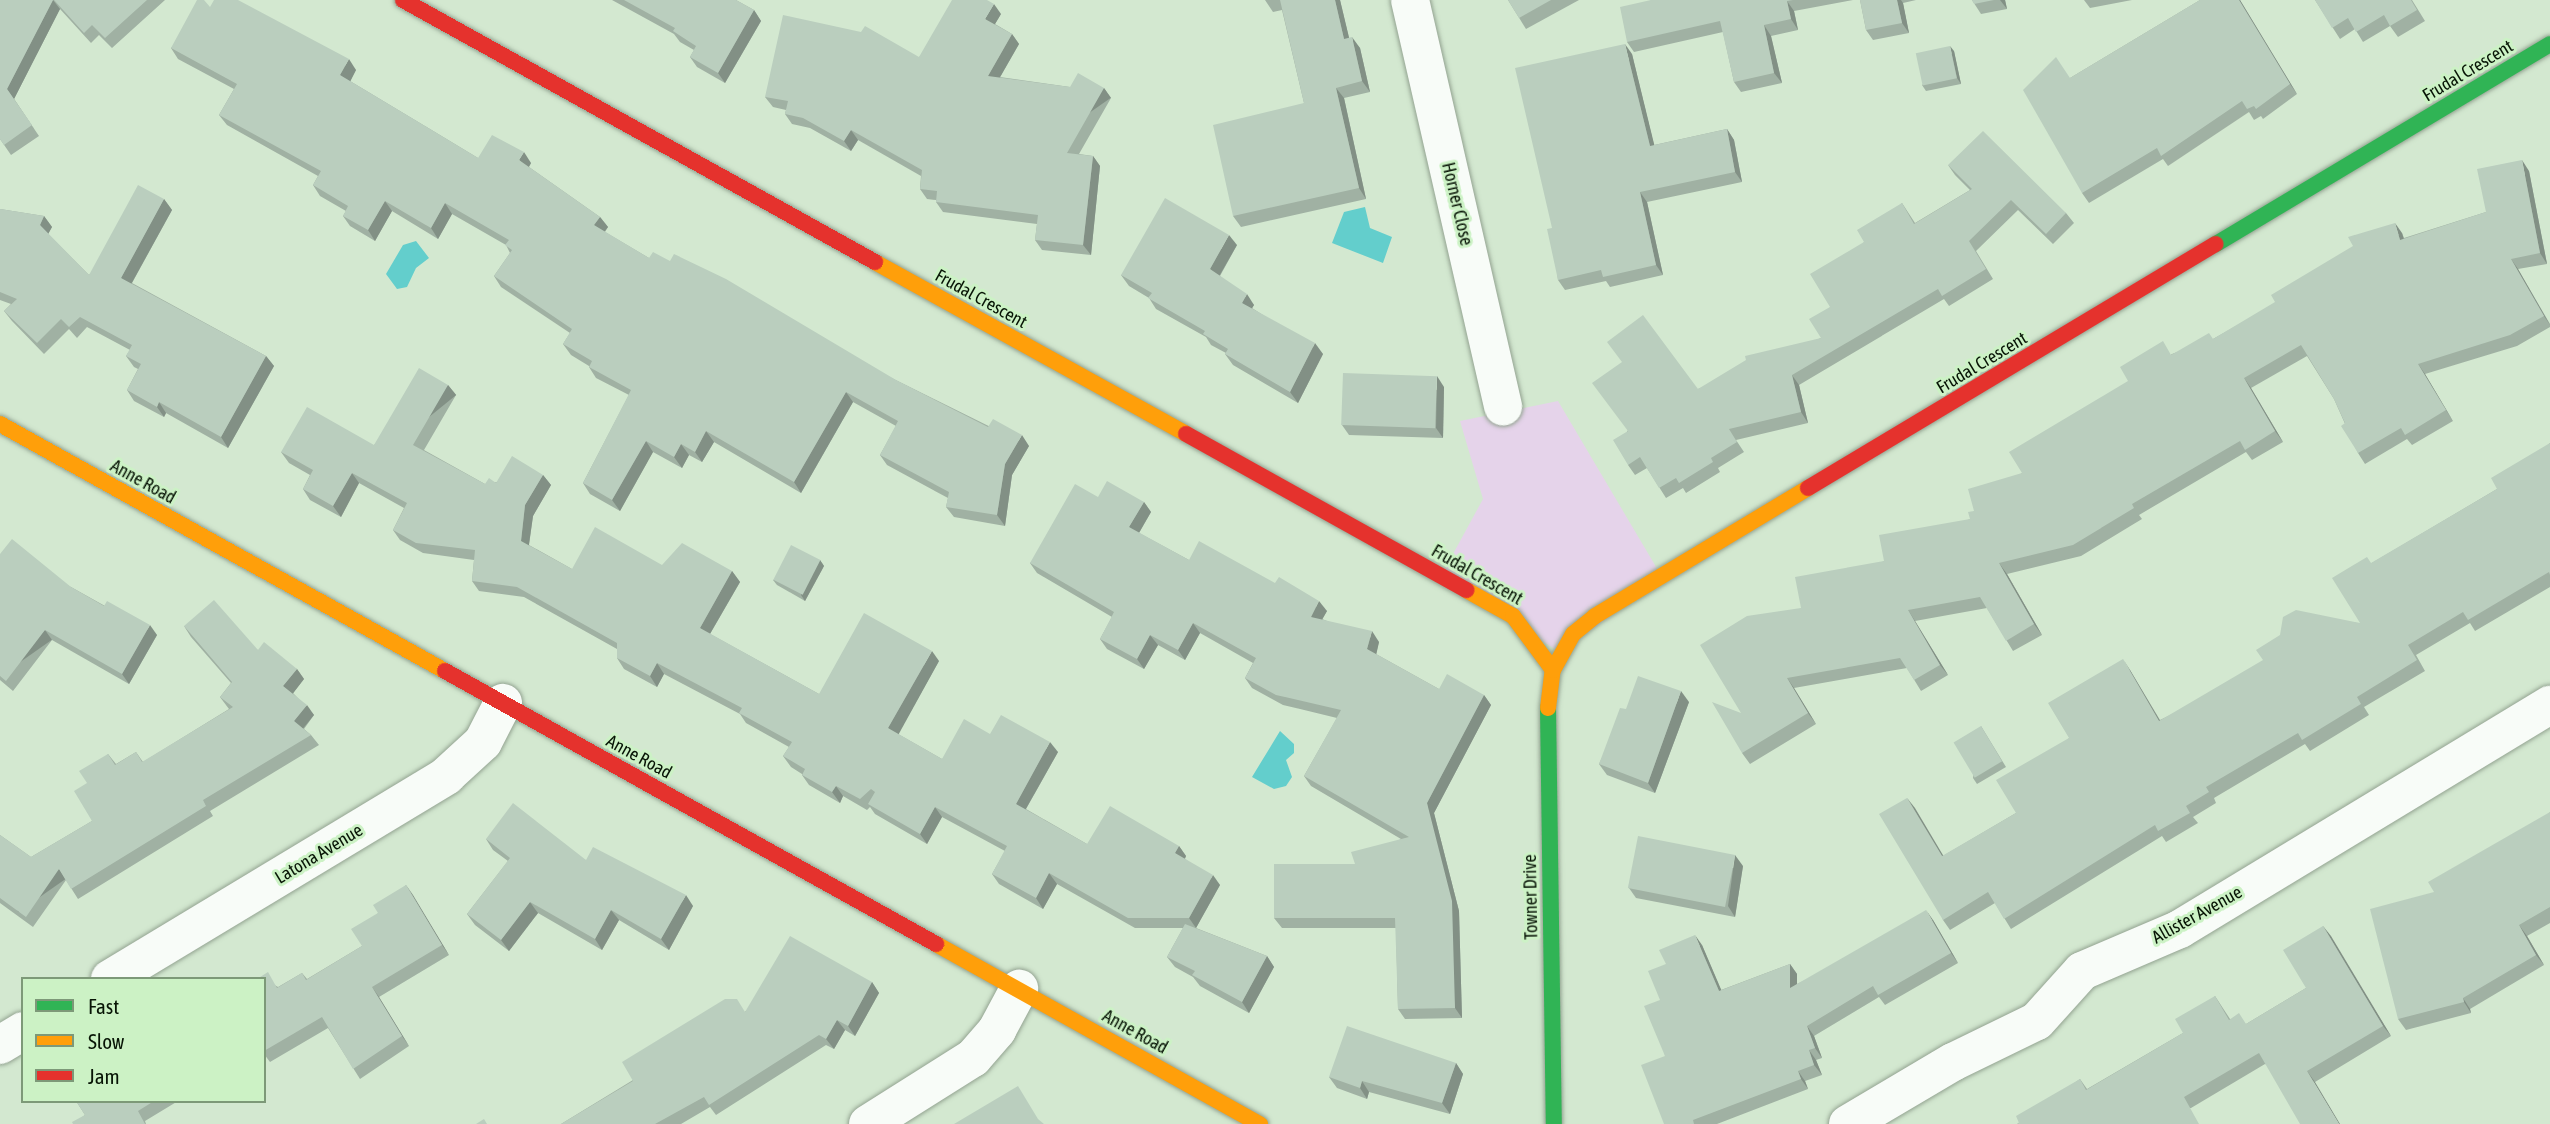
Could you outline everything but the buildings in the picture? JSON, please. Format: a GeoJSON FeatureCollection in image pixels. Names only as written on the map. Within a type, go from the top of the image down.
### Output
{"type":"FeatureCollection","features":[{"type":"Feature","properties":{"kind":"street","name":"Frudal Crescent"},"geometry":{"type":"LineString","coordinates":[[403,0],[1513,616],[1553,670],[1573,634],[1595,616],[2550,44]]}},
{"type":"Feature","properties":{"kind":"street","name":"Horner Close"},"geometry":{"type":"LineString","coordinates":[[1410,0],[1503,407]]}},
{"type":"Feature","properties":{"kind":"street","name":"Anne Road"},"geometry":{"type":"LineString","coordinates":[[0,424],[1259,1124]]}},
{"type":"Feature","properties":{"kind":"street","name":"Towner Drive"},"geometry":{"type":"LineString","coordinates":[[1553,670],[1547,718],[1554,1124]]}},
{"type":"Feature","properties":{"kind":"street","name":"Latona Avenue"},"geometry":{"type":"LineString","coordinates":[[113,977],[446,776],[483,742],[503,703]]}},
{"type":"Feature","properties":{"kind":"street","name":"Allister Avenue"},"geometry":{"type":"LineString","coordinates":[[1848,1124],[1947,1066],[2037,1021],[2082,971],[2180,929],[2550,705]]}},
{"type":"Feature","properties":{"kind":"street"},"geometry":{"type":"LineString","coordinates":[[868,1124],[973,1058],[997,1030],[1019,989]]}},
{"type":"Feature","properties":{"kind":"street"},"geometry":{"type":"LineString","coordinates":[[0,1045],[21,1032]]}},
{"type":"Feature","properties":{"kind":"shaded area"},"geometry":{"type":"Polygon","coordinates":[[[1558,401],[1662,577],[1561,653],[1441,576],[1483,499],[1460,421],[1558,401]]]}},
{"type":"Feature","properties":{"kind":"water"},"geometry":{"type":"Polygon","coordinates":[[[1365,207],[1370,228],[1392,237],[1383,263],[1332,243],[1344,212],[1365,207]]]}},
{"type":"Feature","properties":{"kind":"water"},"geometry":{"type":"Polygon","coordinates":[[[416,241],[429,258],[416,268],[407,287],[397,289],[386,274],[403,245],[416,241]]]}},
{"type":"Feature","properties":{"kind":"water"},"geometry":{"type":"Polygon","coordinates":[[[1280,731],[1294,744],[1294,753],[1286,760],[1292,777],[1286,786],[1274,789],[1252,777],[1280,731]]]}},
{"type":"Feature","properties":{"kind":"traffic: fast"},"geometry":{"type":"LineString","coordinates":[[2216,244],[2550,44]]}},
{"type":"Feature","properties":{"kind":"traffic: fast"},"geometry":{"type":"LineString","coordinates":[[1548,708],[1554,1124]]}},
{"type":"Feature","properties":{"kind":"traffic: slow"},"geometry":{"type":"LineString","coordinates":[[875,262],[1186,434]]}},
{"type":"Feature","properties":{"kind":"traffic: slow"},"geometry":{"type":"LineString","coordinates":[[0,424],[445,671]]}},
{"type":"Feature","properties":{"kind":"traffic: slow"},"geometry":{"type":"LineString","coordinates":[[1548,708],[1553,670],[1573,634],[1595,616],[1808,488]]}},
{"type":"Feature","properties":{"kind":"traffic: slow"},"geometry":{"type":"LineString","coordinates":[[1466,590],[1513,616],[1553,670]]}},
{"type":"Feature","properties":{"kind":"traffic: slow"},"geometry":{"type":"LineString","coordinates":[[936,944],[1260,1124]]}},
{"type":"Feature","properties":{"kind":"traffic: jam"},"geometry":{"type":"LineString","coordinates":[[403,0],[875,262]]}},
{"type":"Feature","properties":{"kind":"traffic: jam"},"geometry":{"type":"LineString","coordinates":[[1808,488],[2216,244]]}},
{"type":"Feature","properties":{"kind":"traffic: jam"},"geometry":{"type":"LineString","coordinates":[[1186,434],[1466,590]]}},
{"type":"Feature","properties":{"kind":"traffic: jam"},"geometry":{"type":"LineString","coordinates":[[445,671],[936,944]]}}]}
